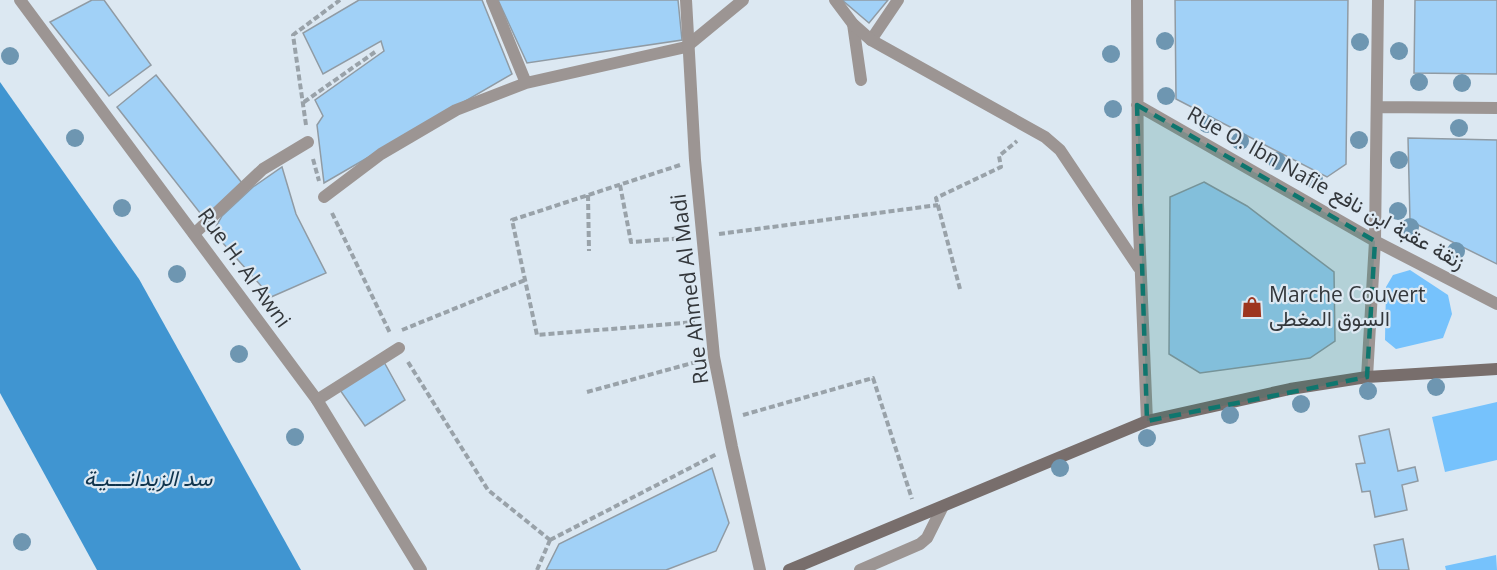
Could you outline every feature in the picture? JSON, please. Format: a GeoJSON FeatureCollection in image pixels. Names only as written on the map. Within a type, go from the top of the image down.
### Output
{"type":"FeatureCollection","features":[{"type":"Feature","properties":{"kind":"main road"},"geometry":{"type":"LineString","coordinates":[[793,570],[1147,421],[1290,389],[1367,377],[1497,369]]}},
{"type":"Feature","properties":{"kind":"street","name":"Rue H. Al Awni"},"geometry":{"type":"LineString","coordinates":[[20,0],[317,400],[421,570]]}},
{"type":"Feature","properties":{"kind":"street"},"geometry":{"type":"LineString","coordinates":[[492,0],[526,83]]}},
{"type":"Feature","properties":{"kind":"street","name":"Rue Ahmed Al Madi"},"geometry":{"type":"LineString","coordinates":[[686,0],[686,47],[714,357],[760,570]]}},
{"type":"Feature","properties":{"kind":"street"},"geometry":{"type":"LineString","coordinates":[[324,197],[381,154],[456,110],[526,83],[686,47],[743,0]]}},
{"type":"Feature","properties":{"kind":"street"},"geometry":{"type":"LineString","coordinates":[[835,0],[853,24],[871,40],[1032,129],[1060,150],[1140,269]]}},
{"type":"Feature","properties":{"kind":"street"},"geometry":{"type":"LineString","coordinates":[[871,40],[898,0]]}},
{"type":"Feature","properties":{"kind":"street"},"geometry":{"type":"LineString","coordinates":[[1137,0],[1140,269],[1147,421]]}},
{"type":"Feature","properties":{"kind":"street"},"geometry":{"type":"LineString","coordinates":[[1367,377],[1375,241],[1378,0]]}},
{"type":"Feature","properties":{"kind":"street"},"geometry":{"type":"LineString","coordinates":[[853,24],[861,80]]}},
{"type":"Feature","properties":{"kind":"street","name":"Rue O. Ibn Nafie زنقة عقبة ابن نافع"},"geometry":{"type":"LineString","coordinates":[[1137,105],[1375,241],[1497,304]]}},
{"type":"Feature","properties":{"kind":"street"},"geometry":{"type":"LineString","coordinates":[[1377,107],[1497,108]]}},
{"type":"Feature","properties":{"kind":"street"},"geometry":{"type":"LineString","coordinates":[[194,234],[263,169],[308,142]]}},
{"type":"Feature","properties":{"kind":"street"},"geometry":{"type":"LineString","coordinates":[[317,400],[399,348]]}},
{"type":"Feature","properties":{"kind":"street"},"geometry":{"type":"LineString","coordinates":[[860,570],[920,544],[927,538],[942,508]]}},
{"type":"Feature","properties":{"kind":"path"},"geometry":{"type":"LineString","coordinates":[[340,0],[293,35],[308,142],[324,197],[390,335],[488,490],[550,540]]}},
{"type":"Feature","properties":{"kind":"path"},"geometry":{"type":"LineString","coordinates":[[304,102],[375,52]]}},
{"type":"Feature","properties":{"kind":"path"},"geometry":{"type":"LineString","coordinates":[[960,289],[936,198],[1001,167],[999,156],[1032,129]]}},
{"type":"Feature","properties":{"kind":"path"},"geometry":{"type":"LineString","coordinates":[[695,160],[512,220],[537,335],[710,320]]}},
{"type":"Feature","properties":{"kind":"path"},"geometry":{"type":"LineString","coordinates":[[620,185],[631,242],[702,237],[938,205]]}},
{"type":"Feature","properties":{"kind":"path"},"geometry":{"type":"LineString","coordinates":[[588,195],[589,251]]}},
{"type":"Feature","properties":{"kind":"path"},"geometry":{"type":"LineString","coordinates":[[390,335],[525,280]]}},
{"type":"Feature","properties":{"kind":"path"},"geometry":{"type":"LineString","coordinates":[[587,392],[714,357]]}},
{"type":"Feature","properties":{"kind":"path"},"geometry":{"type":"LineString","coordinates":[[726,420],[873,378],[918,517]]}},
{"type":"Feature","properties":{"kind":"path"},"geometry":{"type":"LineString","coordinates":[[537,570],[550,540],[732,447]]}},
{"type":"Feature","properties":{"kind":"highlighted area"},"geometry":{"type":"Polygon","coordinates":[[[1137,105],[1375,241],[1367,377],[1147,421],[1137,105]]]}},
{"type":"Feature","properties":{"kind":"shaded area"},"geometry":{"type":"Polygon","coordinates":[[[1410,270],[1448,295],[1452,314],[1443,338],[1396,349],[1385,340],[1386,287],[1393,275],[1410,270]]]}},
{"type":"Feature","properties":{"kind":"shaded area"},"geometry":{"type":"Polygon","coordinates":[[[1497,402],[1497,460],[1445,472],[1432,417],[1497,402]]]}},
{"type":"Feature","properties":{"kind":"shaded area"},"geometry":{"type":"Polygon","coordinates":[[[1496,555],[1497,570],[1446,570],[1445,566],[1496,555]]]}},
{"type":"Feature","properties":{"kind":"water","name":"سد الزيدانـــيـة"},"geometry":{"type":"Polygon","coordinates":[[[0,82],[139,279],[301,570],[97,570],[0,393],[0,82]]]}},
{"type":"Feature","properties":{"kind":"building"},"geometry":{"type":"Polygon","coordinates":[[[92,0],[104,0],[151,65],[109,96],[50,22],[92,0]]]}},
{"type":"Feature","properties":{"kind":"building"},"geometry":{"type":"Polygon","coordinates":[[[359,0],[482,0],[512,74],[324,183],[317,125],[323,116],[315,100],[384,51],[381,41],[323,74],[303,33],[359,0]]]}},
{"type":"Feature","properties":{"kind":"building"},"geometry":{"type":"Polygon","coordinates":[[[498,0],[678,0],[682,40],[527,63],[498,0]]]}},
{"type":"Feature","properties":{"kind":"building"},"geometry":{"type":"Polygon","coordinates":[[[842,0],[888,0],[869,23],[842,0]]]}},
{"type":"Feature","properties":{"kind":"building"},"geometry":{"type":"Polygon","coordinates":[[[1175,0],[1348,0],[1346,164],[1327,177],[1176,99],[1175,0]]]}},
{"type":"Feature","properties":{"kind":"building"},"geometry":{"type":"Polygon","coordinates":[[[1415,0],[1497,0],[1497,74],[1414,73],[1415,0]]]}},
{"type":"Feature","properties":{"kind":"building"},"geometry":{"type":"Polygon","coordinates":[[[156,75],[242,183],[204,218],[117,107],[156,75]]]}},
{"type":"Feature","properties":{"kind":"building"},"geometry":{"type":"Polygon","coordinates":[[[1408,138],[1497,140],[1497,264],[1410,221],[1408,138]]]}},
{"type":"Feature","properties":{"kind":"building"},"geometry":{"type":"Polygon","coordinates":[[[282,167],[296,214],[326,273],[271,297],[213,232],[222,216],[253,187],[282,167]]]}},
{"type":"Feature","properties":{"kind":"building","name":"Marche Couvert السوق المغطى"},"geometry":{"type":"Polygon","coordinates":[[[1204,182],[1247,206],[1334,272],[1335,341],[1310,358],[1200,373],[1169,354],[1170,197],[1204,182]]]}},
{"type":"Feature","properties":{"kind":"building"},"geometry":{"type":"Polygon","coordinates":[[[384,362],[405,400],[365,426],[340,390],[384,362]]]}},
{"type":"Feature","properties":{"kind":"building"},"geometry":{"type":"Polygon","coordinates":[[[1389,429],[1398,471],[1415,467],[1418,481],[1402,485],[1407,510],[1375,517],[1370,491],[1362,492],[1356,464],[1365,463],[1359,436],[1389,429]]]}},
{"type":"Feature","properties":{"kind":"building"},"geometry":{"type":"Polygon","coordinates":[[[712,468],[729,523],[716,551],[666,570],[546,570],[559,544],[712,468]]]}},
{"type":"Feature","properties":{"kind":"building"},"geometry":{"type":"Polygon","coordinates":[[[1403,539],[1409,570],[1379,570],[1374,545],[1403,539]]]}},
{"type":"Feature","properties":{"kind":"place","name":"Marche Couvert السوق المغطى"},"geometry":{"type":"Point","coordinates":[1252,307]}}]}
